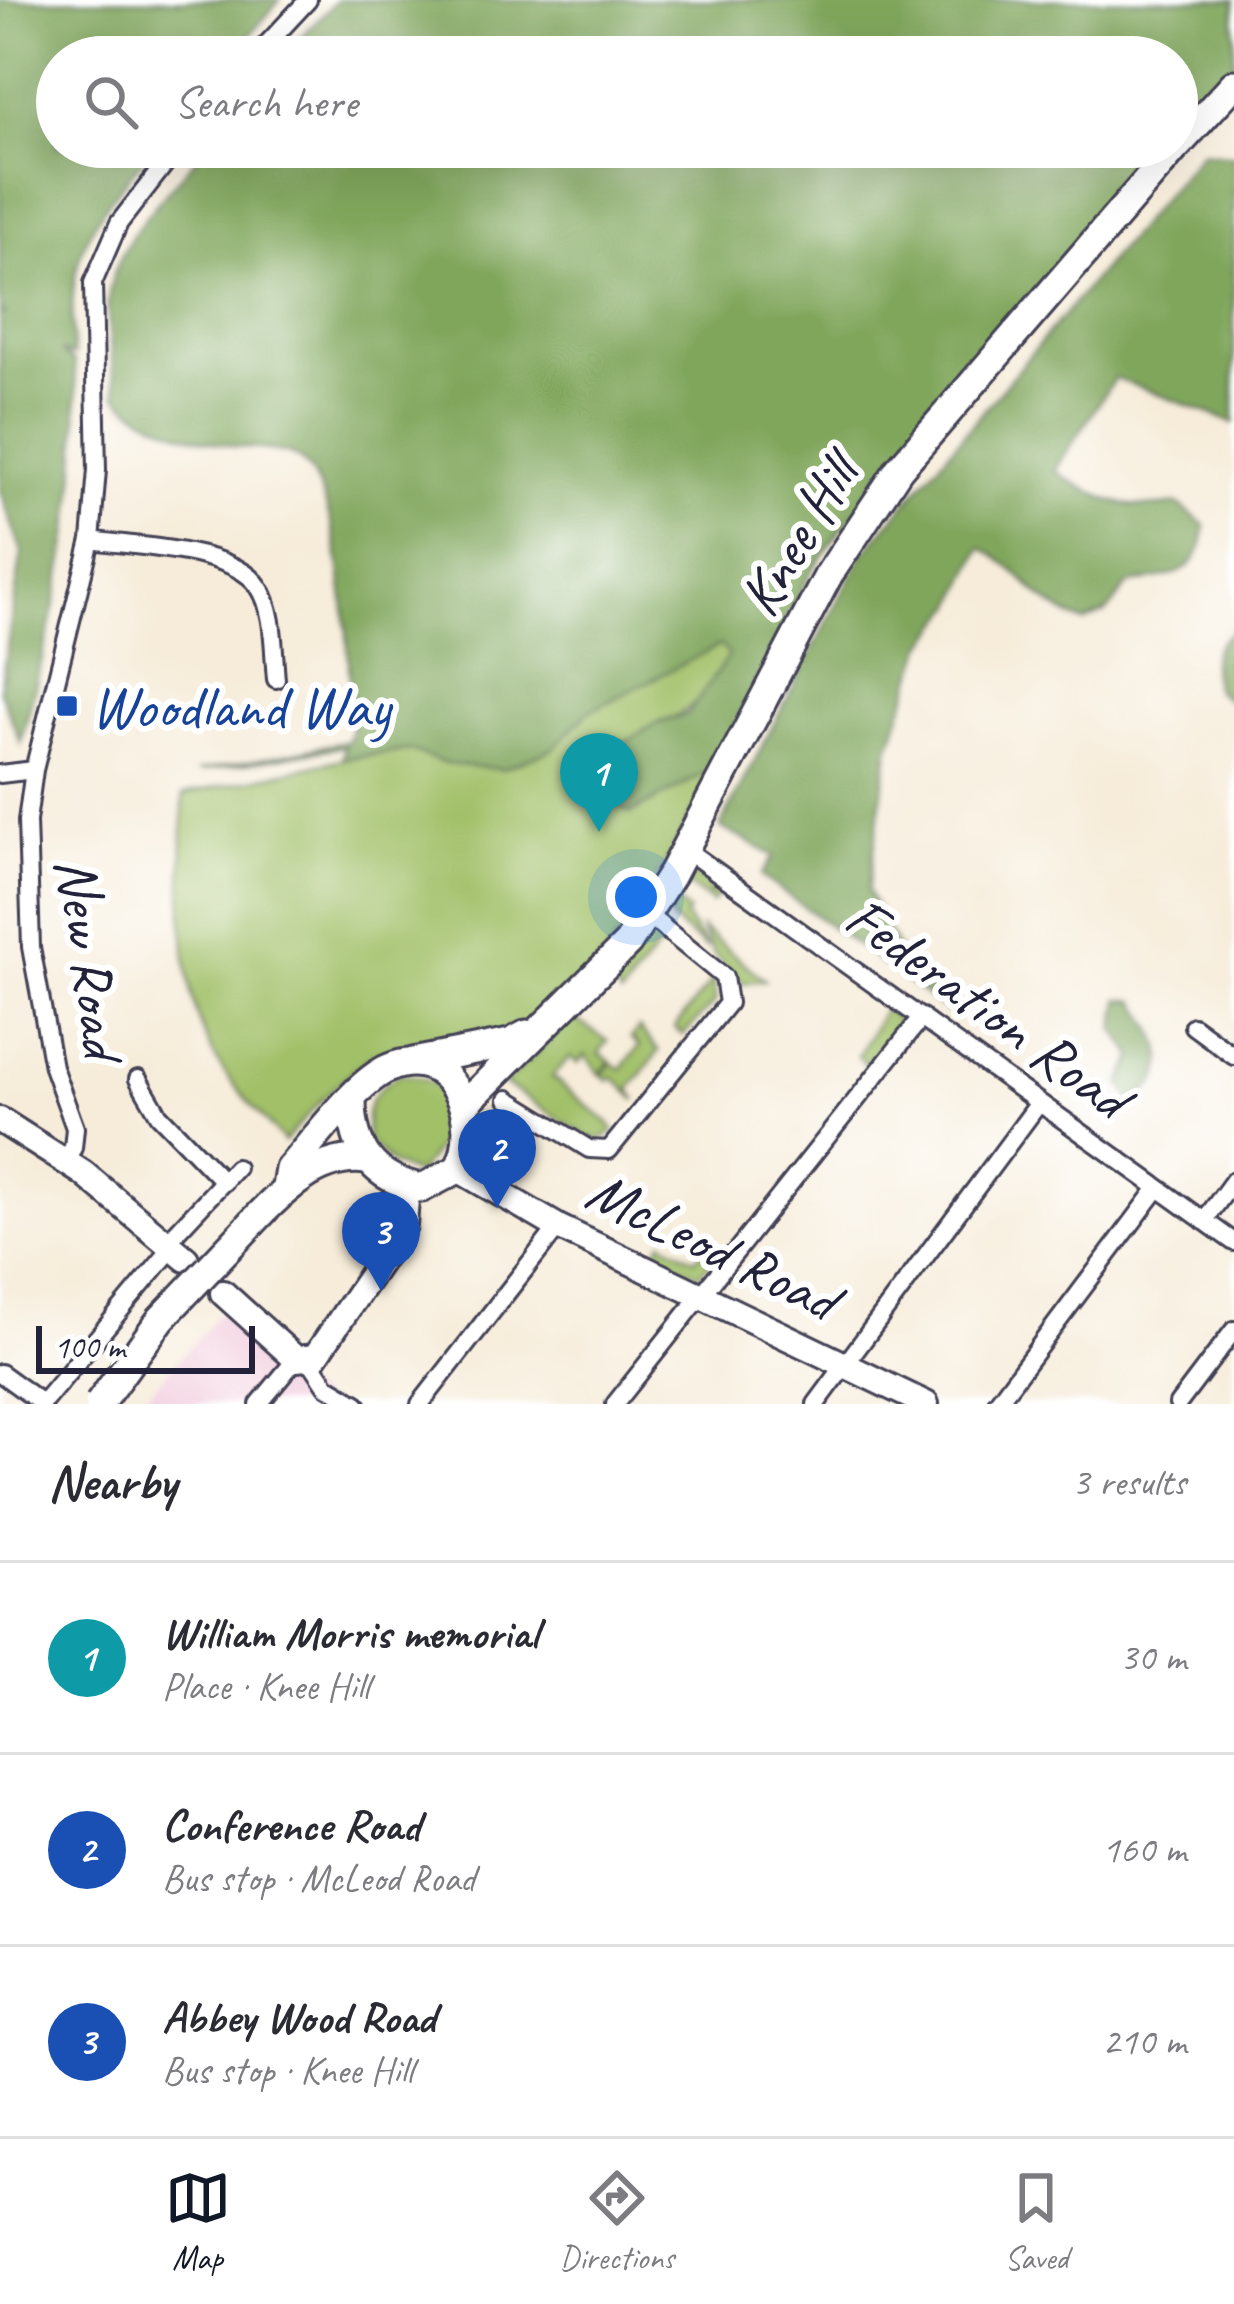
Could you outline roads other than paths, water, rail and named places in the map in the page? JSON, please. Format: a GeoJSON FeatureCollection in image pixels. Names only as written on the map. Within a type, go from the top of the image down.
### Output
{"type":"FeatureCollection","features":[{"type":"Feature","properties":{"kind":"main road","name":"Knee Hill"},"geometry":{"type":"LineString","coordinates":[[1198,122],[1234,84]]}},
{"type":"Feature","properties":{"kind":"main road","name":"Knee Hill"},"geometry":{"type":"LineString","coordinates":[[464,1105],[605,970],[648,915],[828,576],[899,470],[1157,168]]}},
{"type":"Feature","properties":{"kind":"main road","name":"Knee Hill"},"geometry":{"type":"LineString","coordinates":[[286,1187],[289,1169],[374,1077],[409,1063],[510,1043],[561,1014]]}},
{"type":"Feature","properties":{"kind":"main road"},"geometry":{"type":"LineString","coordinates":[[99,1404],[161,1319],[286,1187],[301,1184],[327,1163],[366,1160],[407,1185],[439,1183],[458,1169],[467,1142],[464,1105],[450,1080],[409,1063]]}},
{"type":"Feature","properties":{"kind":"main road"},"geometry":{"type":"LineString","coordinates":[[352,1100],[355,1133],[366,1160]]}},
{"type":"Feature","properties":{"kind":"main road"},"geometry":{"type":"LineString","coordinates":[[0,1120],[64,1160],[175,1249]]}},
{"type":"Feature","properties":{"kind":"main road","name":"McLeod Road"},"geometry":{"type":"LineString","coordinates":[[458,1169],[558,1227],[926,1404]]}},
{"type":"Feature","properties":{"kind":"main road"},"geometry":{"type":"LineString","coordinates":[[223,1293],[303,1359],[359,1298],[404,1226],[407,1185]]}},
{"type":"Feature","properties":{"kind":"street"},"geometry":{"type":"LineString","coordinates":[[275,36],[308,0]]}},
{"type":"Feature","properties":{"kind":"street","name":"New Road"},"geometry":{"type":"LineString","coordinates":[[64,1160],[75,1128],[42,1019],[26,906],[34,770],[91,540],[97,470],[93,283],[119,224],[162,168]]}},
{"type":"Feature","properties":{"kind":"street"},"geometry":{"type":"LineString","coordinates":[[91,540],[219,560],[242,569],[260,587],[268,610],[276,679]]}},
{"type":"Feature","properties":{"kind":"street"},"geometry":{"type":"LineString","coordinates":[[0,774],[34,770]]}},
{"type":"Feature","properties":{"kind":"street","name":"Federation Road"},"geometry":{"type":"LineString","coordinates":[[685,849],[1234,1242]]}},
{"type":"Feature","properties":{"kind":"street"},"geometry":{"type":"LineString","coordinates":[[508,1099],[589,1149],[609,1150],[728,1003],[724,977],[648,915]]}},
{"type":"Feature","properties":{"kind":"street"},"geometry":{"type":"LineString","coordinates":[[615,1404],[922,1017]]}},
{"type":"Feature","properties":{"kind":"street"},"geometry":{"type":"LineString","coordinates":[[1193,1026],[1234,1056]]}},
{"type":"Feature","properties":{"kind":"street"},"geometry":{"type":"LineString","coordinates":[[0,1373],[43,1404],[175,1249],[230,1175],[159,1115],[138,1079]]}},
{"type":"Feature","properties":{"kind":"street"},"geometry":{"type":"LineString","coordinates":[[816,1404],[1039,1103]]}},
{"type":"Feature","properties":{"kind":"street"},"geometry":{"type":"LineString","coordinates":[[1204,1221],[1234,1180]]}},
{"type":"Feature","properties":{"kind":"street"},"geometry":{"type":"LineString","coordinates":[[996,1404],[1158,1188]]}},
{"type":"Feature","properties":{"kind":"street"},"geometry":{"type":"LineString","coordinates":[[420,1404],[558,1227]]}},
{"type":"Feature","properties":{"kind":"street"},"geometry":{"type":"LineString","coordinates":[[1178,1404],[1234,1330]]}},
{"type":"Feature","properties":{"kind":"street"},"geometry":{"type":"LineString","coordinates":[[259,1404],[303,1359],[327,1386],[356,1404]]}},
{"type":"Feature","properties":{"kind":"place","name":"Woodland Way"},"geometry":{"type":"Point","coordinates":[67,706]}},
{"type":"Feature","properties":{"kind":"place","name":"William Morris memorial"},"geometry":{"type":"Point","coordinates":[599,832]}},
{"type":"Feature","properties":{"kind":"place","name":"Conference Road"},"geometry":{"type":"Point","coordinates":[497,1208]}},
{"type":"Feature","properties":{"kind":"place","name":"Abbey Wood Road"},"geometry":{"type":"Point","coordinates":[381,1291]}}]}
